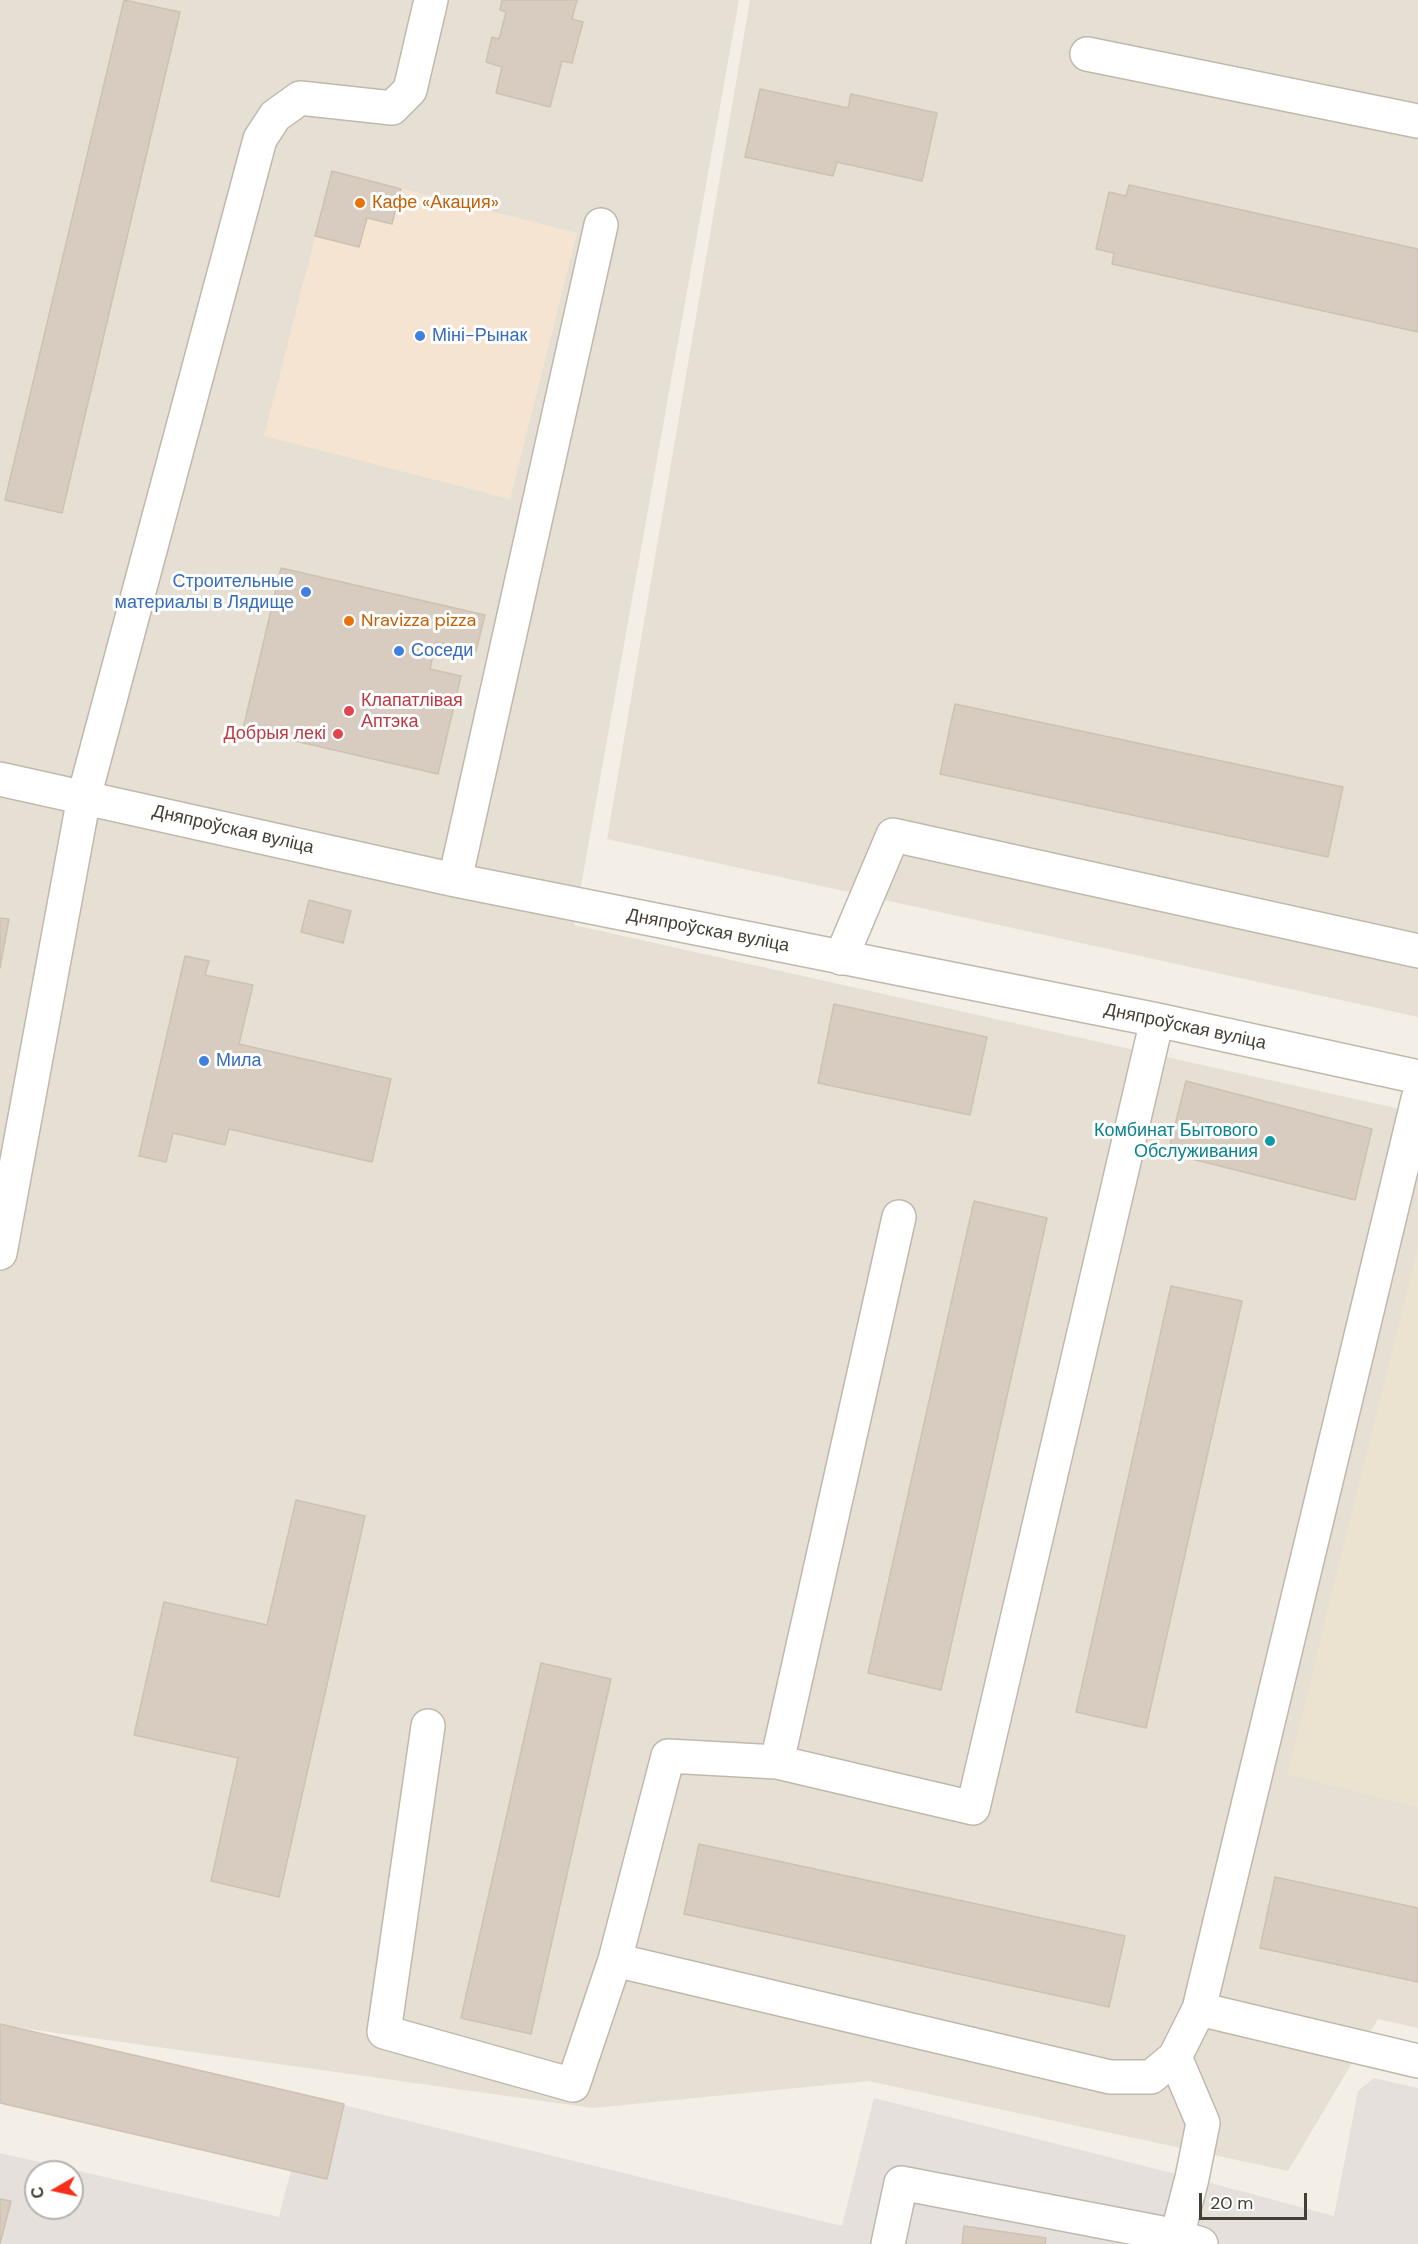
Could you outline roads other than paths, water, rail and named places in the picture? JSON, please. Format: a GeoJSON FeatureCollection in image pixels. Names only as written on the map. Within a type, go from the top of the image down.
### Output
{"type":"FeatureCollection","features":[{"type":"Feature","properties":{"kind":"street"},"geometry":{"type":"LineString","coordinates":[[0,1253],[84,797],[260,139],[276,116],[300,98],[392,108],[410,90],[431,0]]}},
{"type":"Feature","properties":{"kind":"street"},"geometry":{"type":"LineString","coordinates":[[1087,54],[1418,121]]}},
{"type":"Feature","properties":{"kind":"street"},"geometry":{"type":"LineString","coordinates":[[454,880],[601,225]]}},
{"type":"Feature","properties":{"kind":"street","name":"Дняпроўская вуліца"},"geometry":{"type":"LineString","coordinates":[[0,779],[454,880],[1157,1020],[1418,1077]]}},
{"type":"Feature","properties":{"kind":"street"},"geometry":{"type":"LineString","coordinates":[[841,958],[892,836],[1418,951]]}},
{"type":"Feature","properties":{"kind":"street"},"geometry":{"type":"LineString","coordinates":[[428,1726],[384,2032],[573,2085],[615,1960],[668,1756],[777,1762],[973,1808],[1157,1020]]}},
{"type":"Feature","properties":{"kind":"street"},"geometry":{"type":"LineString","coordinates":[[615,1960],[1110,2077],[1151,2077],[1174,2057],[1199,2008],[1418,1099]]}},
{"type":"Feature","properties":{"kind":"street"},"geometry":{"type":"LineString","coordinates":[[777,1762],[899,1217]]}},
{"type":"Feature","properties":{"kind":"street"},"geometry":{"type":"LineString","coordinates":[[1199,2008],[1418,2061]]}},
{"type":"Feature","properties":{"kind":"street"},"geometry":{"type":"LineString","coordinates":[[888,2244],[902,2183],[1189,2240],[1192,2178],[1203,2123],[1174,2057]]}},
{"type":"Feature","properties":{"kind":"place","name":"Кафе «Акация»"},"geometry":{"type":"Point","coordinates":[360,203]}},
{"type":"Feature","properties":{"kind":"place","name":"Міні-Рынак"},"geometry":{"type":"Point","coordinates":[420,336]}},
{"type":"Feature","properties":{"kind":"place","name":"Строительные материалы в Лядище"},"geometry":{"type":"Point","coordinates":[306,592]}},
{"type":"Feature","properties":{"kind":"place","name":"Nravizza pizza"},"geometry":{"type":"Point","coordinates":[349,621]}},
{"type":"Feature","properties":{"kind":"place","name":"Соседи"},"geometry":{"type":"Point","coordinates":[399,651]}},
{"type":"Feature","properties":{"kind":"place","name":"Клапатлівая Аптэка"},"geometry":{"type":"Point","coordinates":[349,711]}},
{"type":"Feature","properties":{"kind":"place","name":"Добрыя лекі"},"geometry":{"type":"Point","coordinates":[338,734]}},
{"type":"Feature","properties":{"kind":"place","name":"Мила"},"geometry":{"type":"Point","coordinates":[204,1061]}},
{"type":"Feature","properties":{"kind":"place","name":"Комбинат Бытового Обслуживания"},"geometry":{"type":"Point","coordinates":[1270,1141]}}]}
